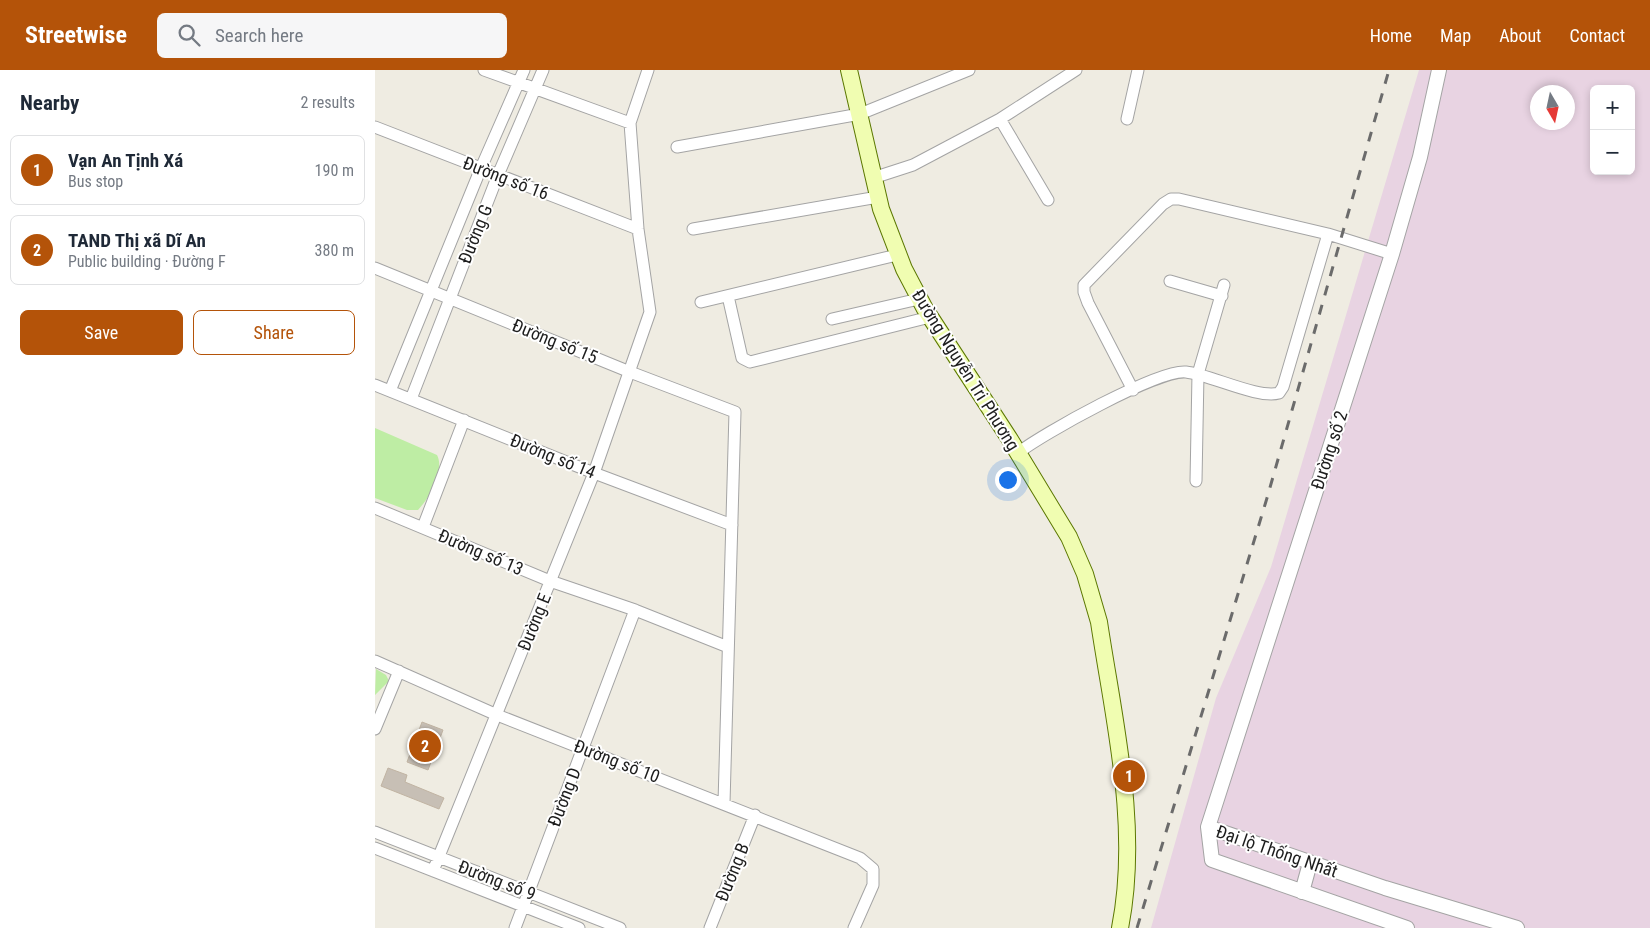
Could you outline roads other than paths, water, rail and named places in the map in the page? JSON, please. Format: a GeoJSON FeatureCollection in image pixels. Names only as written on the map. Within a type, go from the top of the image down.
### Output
{"type":"FeatureCollection","features":[{"type":"Feature","properties":{"kind":"main road","name":"Đường Nguyễn Tri Phương"},"geometry":{"type":"LineString","coordinates":[[849,70],[873,178],[897,255],[919,299],[1018,453],[1069,537],[1085,574],[1096,608],[1117,747],[1126,825],[1125,891],[1119,928]]}},
{"type":"Feature","properties":{"kind":"street"},"geometry":{"type":"LineString","coordinates":[[483,70],[535,91],[629,123],[648,70]]}},
{"type":"Feature","properties":{"kind":"street","name":"Đường G"},"geometry":{"type":"LineString","coordinates":[[390,391],[481,168],[524,70]]}},
{"type":"Feature","properties":{"kind":"street","name":"Đường G"},"geometry":{"type":"LineString","coordinates":[[411,399],[498,175],[543,70]]}},
{"type":"Feature","properties":{"kind":"street"},"geometry":{"type":"LineString","coordinates":[[677,147],[860,114],[969,70]]}},
{"type":"Feature","properties":{"kind":"street"},"geometry":{"type":"LineString","coordinates":[[873,178],[913,165],[1000,119],[1076,70]]}},
{"type":"Feature","properties":{"kind":"street"},"geometry":{"type":"LineString","coordinates":[[1127,120],[1138,70]]}},
{"type":"Feature","properties":{"kind":"street","name":"Đường số 2"},"geometry":{"type":"LineString","coordinates":[[1208,827],[1392,254],[1420,157],[1439,70]]}},
{"type":"Feature","properties":{"kind":"street"},"geometry":{"type":"LineString","coordinates":[[1000,119],[1048,200]]}},
{"type":"Feature","properties":{"kind":"street","name":"Đường E"},"geometry":{"type":"LineString","coordinates":[[433,871],[594,473],[649,312],[637,229],[629,123]]}},
{"type":"Feature","properties":{"kind":"street","name":"Đường số 16"},"geometry":{"type":"LineString","coordinates":[[375,127],[637,229]]}},
{"type":"Feature","properties":{"kind":"street"},"geometry":{"type":"LineString","coordinates":[[693,229],[878,197]]}},
{"type":"Feature","properties":{"kind":"street"},"geometry":{"type":"LineString","coordinates":[[1133,390],[1088,303],[1084,292],[1084,285],[1163,204],[1171,199],[1179,199],[1329,234],[1392,254]]}},
{"type":"Feature","properties":{"kind":"street"},"geometry":{"type":"LineString","coordinates":[[1018,453],[1054,430],[1133,390],[1177,372],[1198,374],[1265,394],[1279,393],[1283,387],[1329,234]]}},
{"type":"Feature","properties":{"kind":"street"},"geometry":{"type":"LineString","coordinates":[[701,302],[897,255]]}},
{"type":"Feature","properties":{"kind":"street","name":"Đường số 15"},"geometry":{"type":"LineString","coordinates":[[375,268],[630,372],[735,412],[732,525]]}},
{"type":"Feature","properties":{"kind":"street"},"geometry":{"type":"LineString","coordinates":[[1170,281],[1223,290],[1198,374],[1196,481]]}},
{"type":"Feature","properties":{"kind":"street"},"geometry":{"type":"LineString","coordinates":[[728,296],[742,358],[750,362],[930,317]]}},
{"type":"Feature","properties":{"kind":"street"},"geometry":{"type":"LineString","coordinates":[[833,319],[919,299]]}},
{"type":"Feature","properties":{"kind":"street","name":"Đường số 14"},"geometry":{"type":"LineString","coordinates":[[375,385],[594,473],[732,525]]}},
{"type":"Feature","properties":{"kind":"street"},"geometry":{"type":"LineString","coordinates":[[423,527],[464,420]]}},
{"type":"Feature","properties":{"kind":"street","name":"Đường số 13"},"geometry":{"type":"LineString","coordinates":[[375,508],[550,581],[635,610],[729,647]]}},
{"type":"Feature","properties":{"kind":"street"},"geometry":{"type":"LineString","coordinates":[[724,803],[732,525]]}},
{"type":"Feature","properties":{"kind":"street","name":"Đường D"},"geometry":{"type":"LineString","coordinates":[[515,928],[635,610]]}},
{"type":"Feature","properties":{"kind":"street","name":"Đường số 10"},"geometry":{"type":"LineString","coordinates":[[375,661],[497,715],[583,747],[860,858],[873,869],[873,885],[855,928]]}},
{"type":"Feature","properties":{"kind":"street"},"geometry":{"type":"LineString","coordinates":[[375,729],[399,671]]}},
{"type":"Feature","properties":{"kind":"street","name":"Đường B"},"geometry":{"type":"LineString","coordinates":[[710,928],[755,815]]}},
{"type":"Feature","properties":{"kind":"street","name":"Đại lộ Thống Nhất"},"geometry":{"type":"LineString","coordinates":[[1407,928],[1212,860],[1208,827],[1472,922],[1517,928]]}},
{"type":"Feature","properties":{"kind":"street","name":"Đường số 9"},"geometry":{"type":"LineString","coordinates":[[375,832],[620,928]]}},
{"type":"Feature","properties":{"kind":"street","name":"Đường số 9"},"geometry":{"type":"LineString","coordinates":[[375,848],[579,928]]}},
{"type":"Feature","properties":{"kind":"street"},"geometry":{"type":"LineString","coordinates":[[1302,892],[1310,863]]}},
{"type":"Feature","properties":{"kind":"railway"},"geometry":{"type":"LineString","coordinates":[[1137,928],[1267,498],[1389,70]]}},
{"type":"Feature","properties":{"kind":"place","name":"TAND Thị xã Dĩ An"},"geometry":{"type":"Point","coordinates":[425,746]}},
{"type":"Feature","properties":{"kind":"place","name":"Vạn An Tịnh Xá"},"geometry":{"type":"Point","coordinates":[1129,776]}}]}
